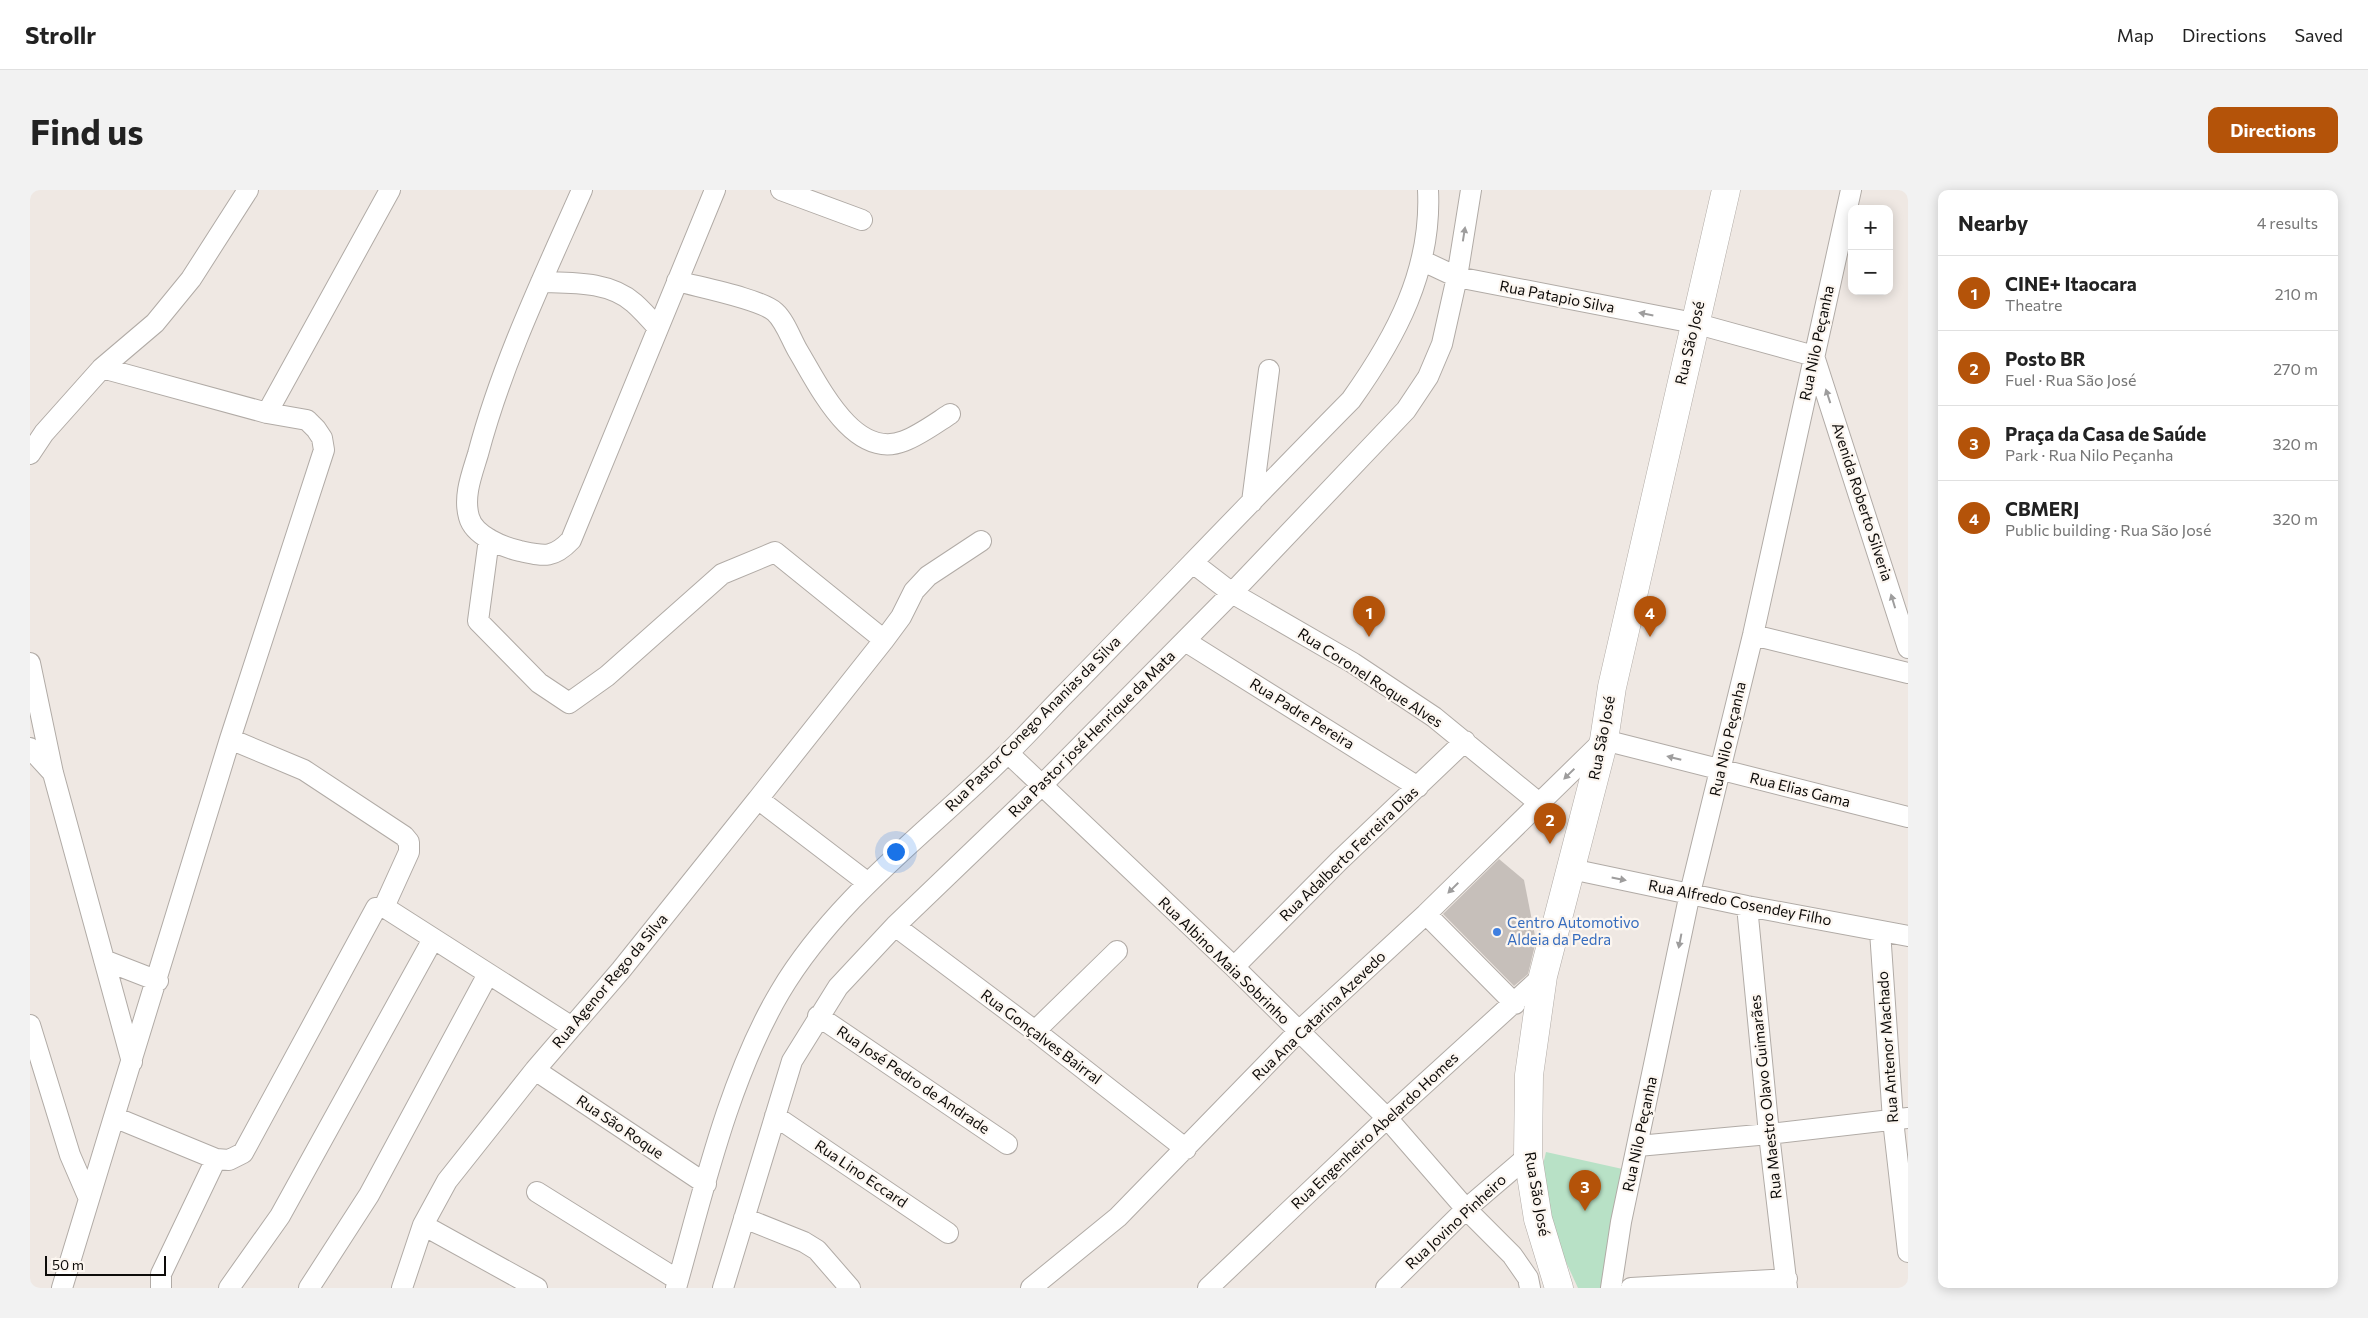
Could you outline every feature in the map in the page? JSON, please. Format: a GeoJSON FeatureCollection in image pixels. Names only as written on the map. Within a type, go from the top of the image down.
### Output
{"type":"FeatureCollection","features":[{"type":"Feature","properties":{"kind":"main road","name":"Rua São José"},"geometry":{"type":"LineString","coordinates":[[1559,1288],[1538,1219],[1528,1156],[1529,1075],[1543,976],[1604,740],[1612,687],[1726,190]]}},
{"type":"Feature","properties":{"kind":"street"},"geometry":{"type":"LineString","coordinates":[[30,454],[44,433],[102,368],[155,323],[185,286],[248,190]]}},
{"type":"Feature","properties":{"kind":"street"},"geometry":{"type":"LineString","coordinates":[[267,413],[390,190]]}},
{"type":"Feature","properties":{"kind":"street"},"geometry":{"type":"LineString","coordinates":[[582,190],[541,282],[491,405],[468,490],[469,518],[475,528],[489,539],[512,549],[539,555],[551,555],[562,550],[571,540],[715,190]]}},
{"type":"Feature","properties":{"kind":"street"},"geometry":{"type":"LineString","coordinates":[[781,190],[862,220]]}},
{"type":"Feature","properties":{"kind":"street","name":"Rua Pastor Conego Ananias da Silva"},"geometry":{"type":"LineString","coordinates":[[677,1284],[733,1098],[765,1021],[781,991],[804,956],[868,883],[1008,753],[1351,400],[1386,350],[1422,261],[1429,230],[1428,190]]}},
{"type":"Feature","properties":{"kind":"street","name":"Rua Pastor josé Henrique da Mata"},"geometry":{"type":"LineString","coordinates":[[723,1288],[792,1061],[818,1016],[838,988],[895,926],[1043,784],[1185,641],[1411,402],[1428,377],[1442,344],[1457,277],[1471,190]]}},
{"type":"Feature","properties":{"kind":"street","name":"Rua Nilo Peçanha"},"geometry":{"type":"LineString","coordinates":[[1610,1288],[1621,1222],[1690,893],[1753,635],[1851,190]]}},
{"type":"Feature","properties":{"kind":"street","name":"Rua Patapio Silva"},"geometry":{"type":"LineString","coordinates":[[1422,261],[1457,277],[1694,324],[1814,356]]}},
{"type":"Feature","properties":{"kind":"street"},"geometry":{"type":"LineString","coordinates":[[677,281],[760,304],[774,310],[816,381],[844,421],[862,438],[875,444],[890,445],[905,441],[950,414]]}},
{"type":"Feature","properties":{"kind":"street"},"geometry":{"type":"LineString","coordinates":[[541,282],[576,283],[614,290],[632,302],[658,328]]}},
{"type":"Feature","properties":{"kind":"street","name":"Avenida Roberto Silveria"},"geometry":{"type":"LineString","coordinates":[[1814,356],[1908,648]]}},
{"type":"Feature","properties":{"kind":"street"},"geometry":{"type":"LineString","coordinates":[[62,1288],[158,981],[230,739],[324,450],[322,438],[306,420],[267,413],[102,368]]}},
{"type":"Feature","properties":{"kind":"street"},"geometry":{"type":"LineString","coordinates":[[1252,502],[1269,370]]}},
{"type":"Feature","properties":{"kind":"street"},"geometry":{"type":"LineString","coordinates":[[489,539],[478,621],[539,683],[568,703],[606,676],[722,574],[775,552],[884,640]]}},
{"type":"Feature","properties":{"kind":"street","name":"Rua Agenor Rego da Silva"},"geometry":{"type":"LineString","coordinates":[[402,1288],[423,1225],[447,1181],[535,1070],[627,963],[884,640],[901,616],[914,591],[928,576],[981,541]]}},
{"type":"Feature","properties":{"kind":"street","name":"Rua Coronel Roque Alves"},"geometry":{"type":"LineString","coordinates":[[1193,564],[1232,593],[1353,663],[1434,716],[1539,803]]}},
{"type":"Feature","properties":{"kind":"street"},"geometry":{"type":"LineString","coordinates":[[1753,635],[1908,673]]}},
{"type":"Feature","properties":{"kind":"street","name":"Rua Padre Pereira"},"geometry":{"type":"LineString","coordinates":[[1185,641],[1418,788]]}},
{"type":"Feature","properties":{"kind":"street"},"geometry":{"type":"LineString","coordinates":[[30,663],[53,773],[132,1062]]}},
{"type":"Feature","properties":{"kind":"street"},"geometry":{"type":"LineString","coordinates":[[114,1117],[216,1159],[229,1160],[243,1153],[375,910],[384,907],[409,852],[409,842],[404,836],[304,770],[230,739]]}},
{"type":"Feature","properties":{"kind":"street","name":"Rua Elias Gama"},"geometry":{"type":"LineString","coordinates":[[1604,740],[1908,817]]}},
{"type":"Feature","properties":{"kind":"street","name":"Rua Ana Catarina Azevedo"},"geometry":{"type":"LineString","coordinates":[[1031,1288],[1118,1217],[1298,1032],[1426,914],[1604,740]]}},
{"type":"Feature","properties":{"kind":"street","name":"Rua Adalberto Ferreira Dias"},"geometry":{"type":"LineString","coordinates":[[1234,967],[1339,861],[1418,788],[1465,741]]}},
{"type":"Feature","properties":{"kind":"street"},"geometry":{"type":"LineString","coordinates":[[30,748],[53,773]]}},
{"type":"Feature","properties":{"kind":"street","name":"Rua Albino Maia Sobrinho"},"geometry":{"type":"LineString","coordinates":[[1008,753],[1043,784],[1133,873],[1234,967],[1386,1118],[1466,1210],[1512,1255],[1528,1278],[1530,1288]]}},
{"type":"Feature","properties":{"kind":"street"},"geometry":{"type":"LineString","coordinates":[[758,799],[868,883]]}},
{"type":"Feature","properties":{"kind":"street","name":"Rua Alfredo Cosendey Filho"},"geometry":{"type":"LineString","coordinates":[[1571,869],[1747,906],[1908,936]]}},
{"type":"Feature","properties":{"kind":"street","name":"Rua Maestro Olavo Guimarães"},"geometry":{"type":"LineString","coordinates":[[1747,906],[1769,1134],[1787,1283]]}},
{"type":"Feature","properties":{"kind":"street"},"geometry":{"type":"LineString","coordinates":[[384,907],[572,1027]]}},
{"type":"Feature","properties":{"kind":"street"},"geometry":{"type":"LineString","coordinates":[[1426,914],[1515,1004]]}},
{"type":"Feature","properties":{"kind":"street","name":"Rua Gonçalves Bairral"},"geometry":{"type":"LineString","coordinates":[[895,926],[1186,1149]]}},
{"type":"Feature","properties":{"kind":"street","name":"Rua Antenor Machado"},"geometry":{"type":"LineString","coordinates":[[1880,931],[1900,1119],[1908,1252]]}},
{"type":"Feature","properties":{"kind":"street"},"geometry":{"type":"LineString","coordinates":[[229,1288],[280,1216],[433,939]]}},
{"type":"Feature","properties":{"kind":"street"},"geometry":{"type":"LineString","coordinates":[[1035,1032],[1117,951]]}},
{"type":"Feature","properties":{"kind":"street"},"geometry":{"type":"LineString","coordinates":[[104,960],[158,981]]}},
{"type":"Feature","properties":{"kind":"street"},"geometry":{"type":"LineString","coordinates":[[309,1288],[369,1195],[488,974]]}},
{"type":"Feature","properties":{"kind":"street","name":"Rua Engenheiro Abelardo Homes"},"geometry":{"type":"LineString","coordinates":[[1208,1288],[1386,1118],[1515,1004],[1543,976]]}},
{"type":"Feature","properties":{"kind":"street","name":"Rua José Pedro de Andrade"},"geometry":{"type":"LineString","coordinates":[[818,1016],[1007,1144]]}},
{"type":"Feature","properties":{"kind":"street"},"geometry":{"type":"LineString","coordinates":[[30,1026],[70,1155],[89,1199]]}},
{"type":"Feature","properties":{"kind":"street","name":"Rua São Roque"},"geometry":{"type":"LineString","coordinates":[[535,1070],[706,1184]]}},
{"type":"Feature","properties":{"kind":"street","name":"Rua Lino Eccard"},"geometry":{"type":"LineString","coordinates":[[775,1116],[948,1233]]}},
{"type":"Feature","properties":{"kind":"street"},"geometry":{"type":"LineString","coordinates":[[1638,1146],[1900,1119]]}},
{"type":"Feature","properties":{"kind":"street","name":"Rua Jovino Pinheiro"},"geometry":{"type":"LineString","coordinates":[[1386,1288],[1466,1210],[1528,1156]]}},
{"type":"Feature","properties":{"kind":"street"},"geometry":{"type":"LineString","coordinates":[[161,1288],[161,1274],[216,1159]]}},
{"type":"Feature","properties":{"kind":"street"},"geometry":{"type":"LineString","coordinates":[[537,1192],[677,1284]]}},
{"type":"Feature","properties":{"kind":"street"},"geometry":{"type":"LineString","coordinates":[[744,1218],[804,1242],[817,1250],[850,1288]]}},
{"type":"Feature","properties":{"kind":"street"},"geometry":{"type":"LineString","coordinates":[[423,1225],[537,1288]]}},
{"type":"Feature","properties":{"kind":"street"},"geometry":{"type":"LineString","coordinates":[[1631,1288],[1787,1283]]}},
{"type":"Feature","properties":{"kind":"green space"},"geometry":{"type":"Polygon","coordinates":[[[1546,1152],[1627,1170],[1604,1288],[1578,1288],[1560,1249],[1541,1173],[1546,1152]]]}},
{"type":"Feature","properties":{"kind":"building","name":"Centro Automotivo Aldeia da Pedra"},"geometry":{"type":"Polygon","coordinates":[[[1499,859],[1524,880],[1536,941],[1528,974],[1514,986],[1443,914],[1499,859]]]}},
{"type":"Feature","properties":{"kind":"place","name":"CINE+ Itaocara"},"geometry":{"type":"Point","coordinates":[1369,637]}},
{"type":"Feature","properties":{"kind":"place","name":"CBMERJ"},"geometry":{"type":"Point","coordinates":[1650,637]}},
{"type":"Feature","properties":{"kind":"place","name":"Posto BR"},"geometry":{"type":"Point","coordinates":[1550,844]}},
{"type":"Feature","properties":{"kind":"place","name":"Centro Automotivo Aldeia da Pedra"},"geometry":{"type":"Point","coordinates":[1497,932]}},
{"type":"Feature","properties":{"kind":"place","name":"Praça da Casa de Saúde"},"geometry":{"type":"Point","coordinates":[1585,1211]}}]}
